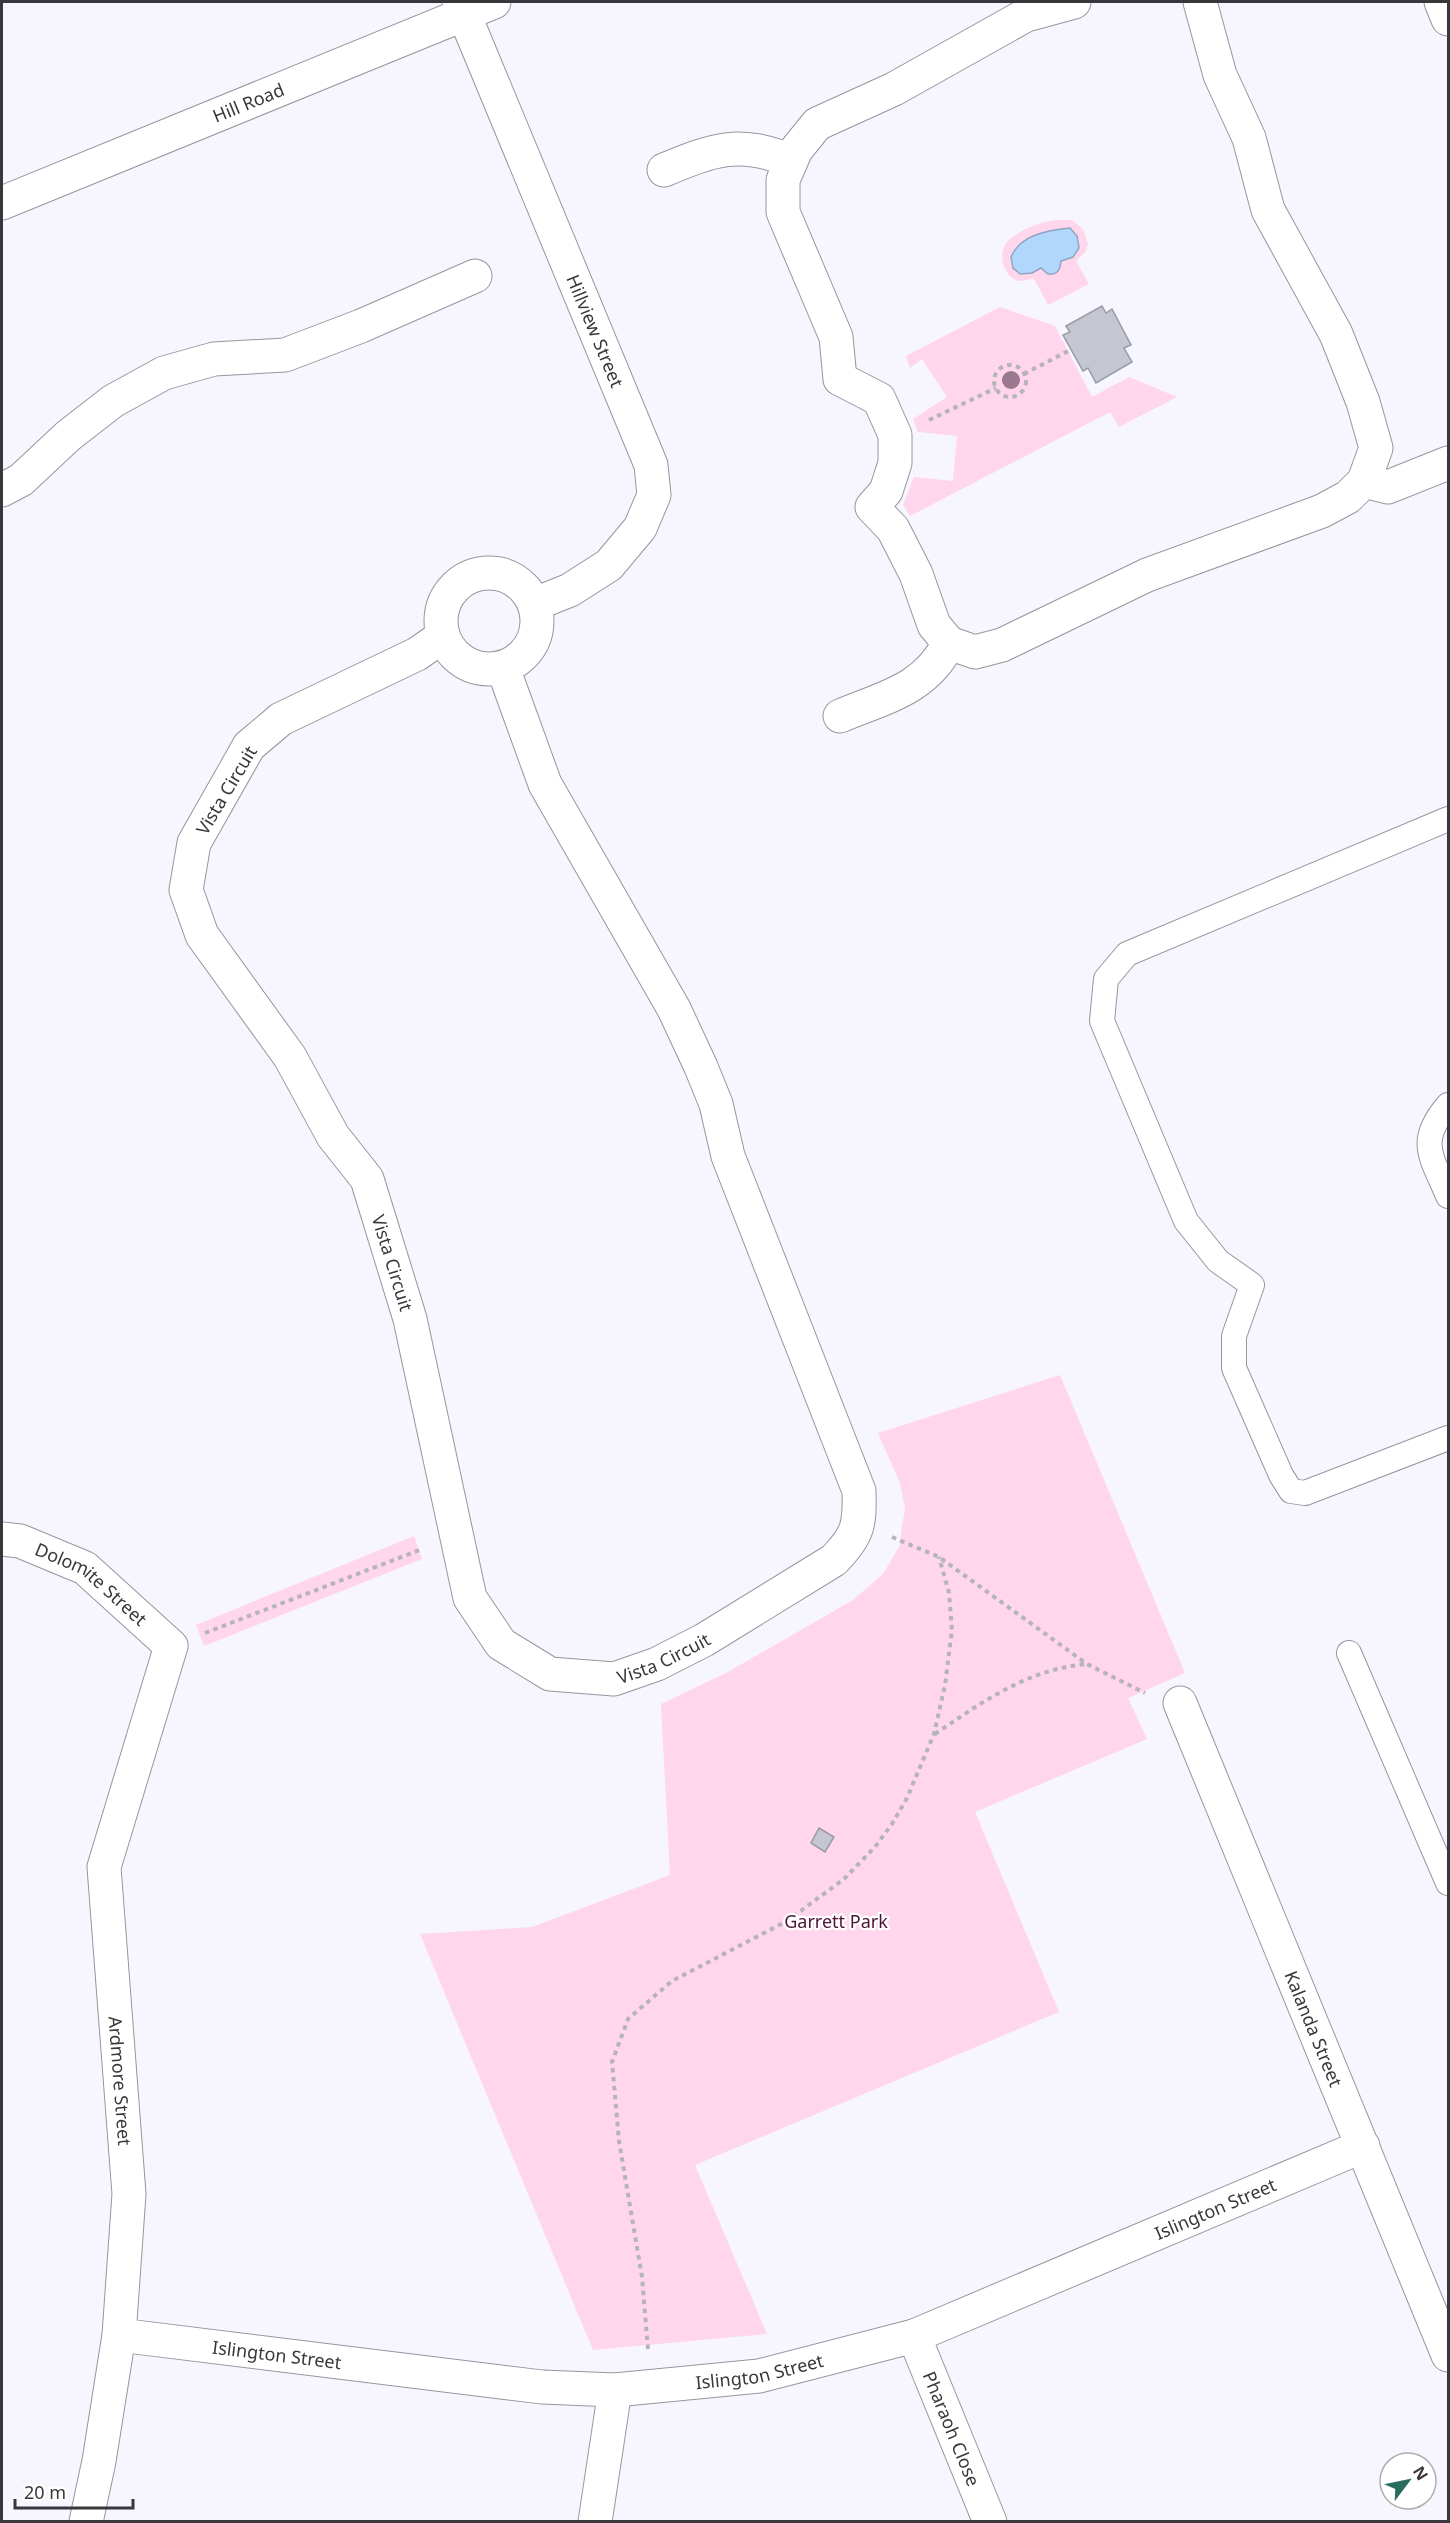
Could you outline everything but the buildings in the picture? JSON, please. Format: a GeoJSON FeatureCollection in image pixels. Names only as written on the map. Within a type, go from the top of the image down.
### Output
{"type":"FeatureCollection","features":[{"type":"Feature","properties":{"kind":"street","name":"Hill Road"},"geometry":{"type":"LineString","coordinates":[[2,203],[461,8],[494,2]]}},
{"type":"Feature","properties":{"kind":"street"},"geometry":{"type":"LineString","coordinates":[[1074,2],[1026,15],[894,89],[817,124],[795,150],[783,180],[783,212],[836,337],[840,379],[879,399],[895,435],[895,463],[886,491],[872,507],[893,530],[916,574],[934,625],[949,643],[975,652],[1002,645],[1147,575],[1322,511],[1348,497],[1364,481],[1376,448],[1363,402],[1336,334],[1268,210],[1249,138],[1220,75],[1200,2]]}},
{"type":"Feature","properties":{"kind":"street"},"geometry":{"type":"LineString","coordinates":[[1441,2],[1449,20]]}},
{"type":"Feature","properties":{"kind":"street","name":"Hillview Street"},"geometry":{"type":"LineString","coordinates":[[461,8],[651,465],[654,495],[640,528],[609,565],[570,590],[535,604]]}},
{"type":"Feature","properties":{"kind":"street"},"geometry":{"type":"LineString","coordinates":[[664,170],[701,155],[736,148],[768,151],[790,161]]}},
{"type":"Feature","properties":{"kind":"street"},"geometry":{"type":"LineString","coordinates":[[2,490],[21,480],[68,436],[113,401],[164,373],[214,359],[285,355],[361,326],[475,276]]}},
{"type":"Feature","properties":{"kind":"street"},"geometry":{"type":"LineString","coordinates":[[1364,481],[1388,487],[1449,463]]}},
{"type":"Feature","properties":{"kind":"street"},"geometry":{"type":"LineString","coordinates":[[491,572],[518,581],[528,591],[535,604],[538,620],[536,636],[523,656],[503,668],[488,670],[474,667],[460,660],[450,650],[443,636],[441,620],[443,604],[452,590],[464,579],[477,573],[491,572]]}},
{"type":"Feature","properties":{"kind":"street","name":"Vista Circuit"},"geometry":{"type":"LineString","coordinates":[[443,636],[417,654],[281,719],[249,746],[194,843],[186,890],[202,935],[290,1057],[333,1136],[368,1179],[410,1319],[470,1598],[501,1644],[550,1674],[614,1679],[657,1664],[704,1640],[834,1560],[851,1543],[860,1520],[859,1491],[728,1156],[716,1104],[674,1009],[545,783],[503,668]]}},
{"type":"Feature","properties":{"kind":"street"},"geometry":{"type":"LineString","coordinates":[[840,716],[916,684],[939,663],[949,643]]}},
{"type":"Feature","properties":{"kind":"street","name":"Dolomite Street"},"geometry":{"type":"LineString","coordinates":[[2,1539],[20,1541],[85,1568],[171,1646]]}},
{"type":"Feature","properties":{"kind":"street","name":"Ardmore Street"},"geometry":{"type":"LineString","coordinates":[[86,2522],[99,2461],[119,2335],[129,2194],[104,1867],[171,1646]]}},
{"type":"Feature","properties":{"kind":"street","name":"Kalanda Street"},"geometry":{"type":"LineString","coordinates":[[1180,1703],[1449,2355]]}},
{"type":"Feature","properties":{"kind":"street","name":"Islington Street"},"geometry":{"type":"LineString","coordinates":[[119,2335],[542,2387],[630,2389],[759,2376],[914,2336],[1362,2146]]}},
{"type":"Feature","properties":{"kind":"street","name":"Pharaoh Close"},"geometry":{"type":"LineString","coordinates":[[914,2336],[990,2522]]}},
{"type":"Feature","properties":{"kind":"street"},"geometry":{"type":"LineString","coordinates":[[595,2522],[630,2389]]}},
{"type":"Feature","properties":{"kind":"lane"},"geometry":{"type":"LineString","coordinates":[[1449,819],[1127,954],[1106,979],[1102,1021],[1186,1221],[1218,1260],[1252,1285],[1234,1336],[1234,1368],[1281,1475],[1291,1491],[1305,1492],[1449,1438]]}},
{"type":"Feature","properties":{"kind":"lane"},"geometry":{"type":"LineString","coordinates":[[1449,1105],[1435,1121],[1428,1146],[1449,1196]]}},
{"type":"Feature","properties":{"kind":"lane"},"geometry":{"type":"LineString","coordinates":[[1349,1653],[1449,1883]]}},
{"type":"Feature","properties":{"kind":"path"},"geometry":{"type":"LineString","coordinates":[[1024,374],[1071,350]]}},
{"type":"Feature","properties":{"kind":"path"},"geometry":{"type":"LineString","coordinates":[[1002,366],[1017,366],[1024,374],[1026,379],[1023,389],[1015,396],[1004,395],[996,388],[994,378],[1002,366]]}},
{"type":"Feature","properties":{"kind":"path"},"geometry":{"type":"LineString","coordinates":[[895,435],[996,388]]}},
{"type":"Feature","properties":{"kind":"path"},"geometry":{"type":"LineString","coordinates":[[860,1520],[878,1532],[939,1557],[1087,1664],[1158,1700],[1180,1703]]}},
{"type":"Feature","properties":{"kind":"path"},"geometry":{"type":"LineString","coordinates":[[171,1646],[456,1536]]}},
{"type":"Feature","properties":{"kind":"path"},"geometry":{"type":"LineString","coordinates":[[630,2389],[648,2341],[642,2277],[619,2141],[612,2062],[628,2019],[672,1981],[787,1921],[844,1879],[875,1847],[892,1824],[907,1798],[934,1734],[945,1685],[952,1630],[950,1593],[939,1557]]}},
{"type":"Feature","properties":{"kind":"path"},"geometry":{"type":"LineString","coordinates":[[934,1734],[1009,1686],[1068,1665],[1087,1664]]}},
{"type":"Feature","properties":{"kind":"green space"},"geometry":{"type":"Polygon","coordinates":[[[1056,220],[1072,220],[1083,229],[1088,244],[1086,251],[1076,261],[1089,284],[1048,305],[1034,279],[1020,281],[1014,279],[1006,270],[1002,257],[1005,245],[1019,233],[1037,224],[1056,220]]]}},
{"type":"Feature","properties":{"kind":"green space"},"geometry":{"type":"Polygon","coordinates":[[[1000,307],[1055,326],[1092,397],[1129,377],[1177,397],[1119,427],[1110,412],[910,516],[903,505],[914,477],[953,481],[957,436],[918,432],[913,419],[947,397],[922,359],[910,368],[906,356],[1000,307]]]}},
{"type":"Feature","properties":{"kind":"green space","name":"Garrett Park"},"geometry":{"type":"Polygon","coordinates":[[[1060,1375],[1185,1673],[1128,1698],[1147,1739],[975,1812],[1059,2012],[695,2165],[767,2334],[593,2350],[420,1934],[532,1927],[670,1875],[661,1704],[728,1672],[853,1600],[883,1574],[899,1547],[905,1508],[900,1483],[878,1433],[1060,1375]]]}},
{"type":"Feature","properties":{"kind":"green space"},"geometry":{"type":"Polygon","coordinates":[[[414,1536],[422,1559],[204,1646],[196,1625],[414,1536]]]}},
{"type":"Feature","properties":{"kind":"water"},"geometry":{"type":"Polygon","coordinates":[[[1070,228],[1077,236],[1079,248],[1073,257],[1061,261],[1056,273],[1048,274],[1041,268],[1032,273],[1020,274],[1013,268],[1011,257],[1021,243],[1044,232],[1070,228]]]}}]}
